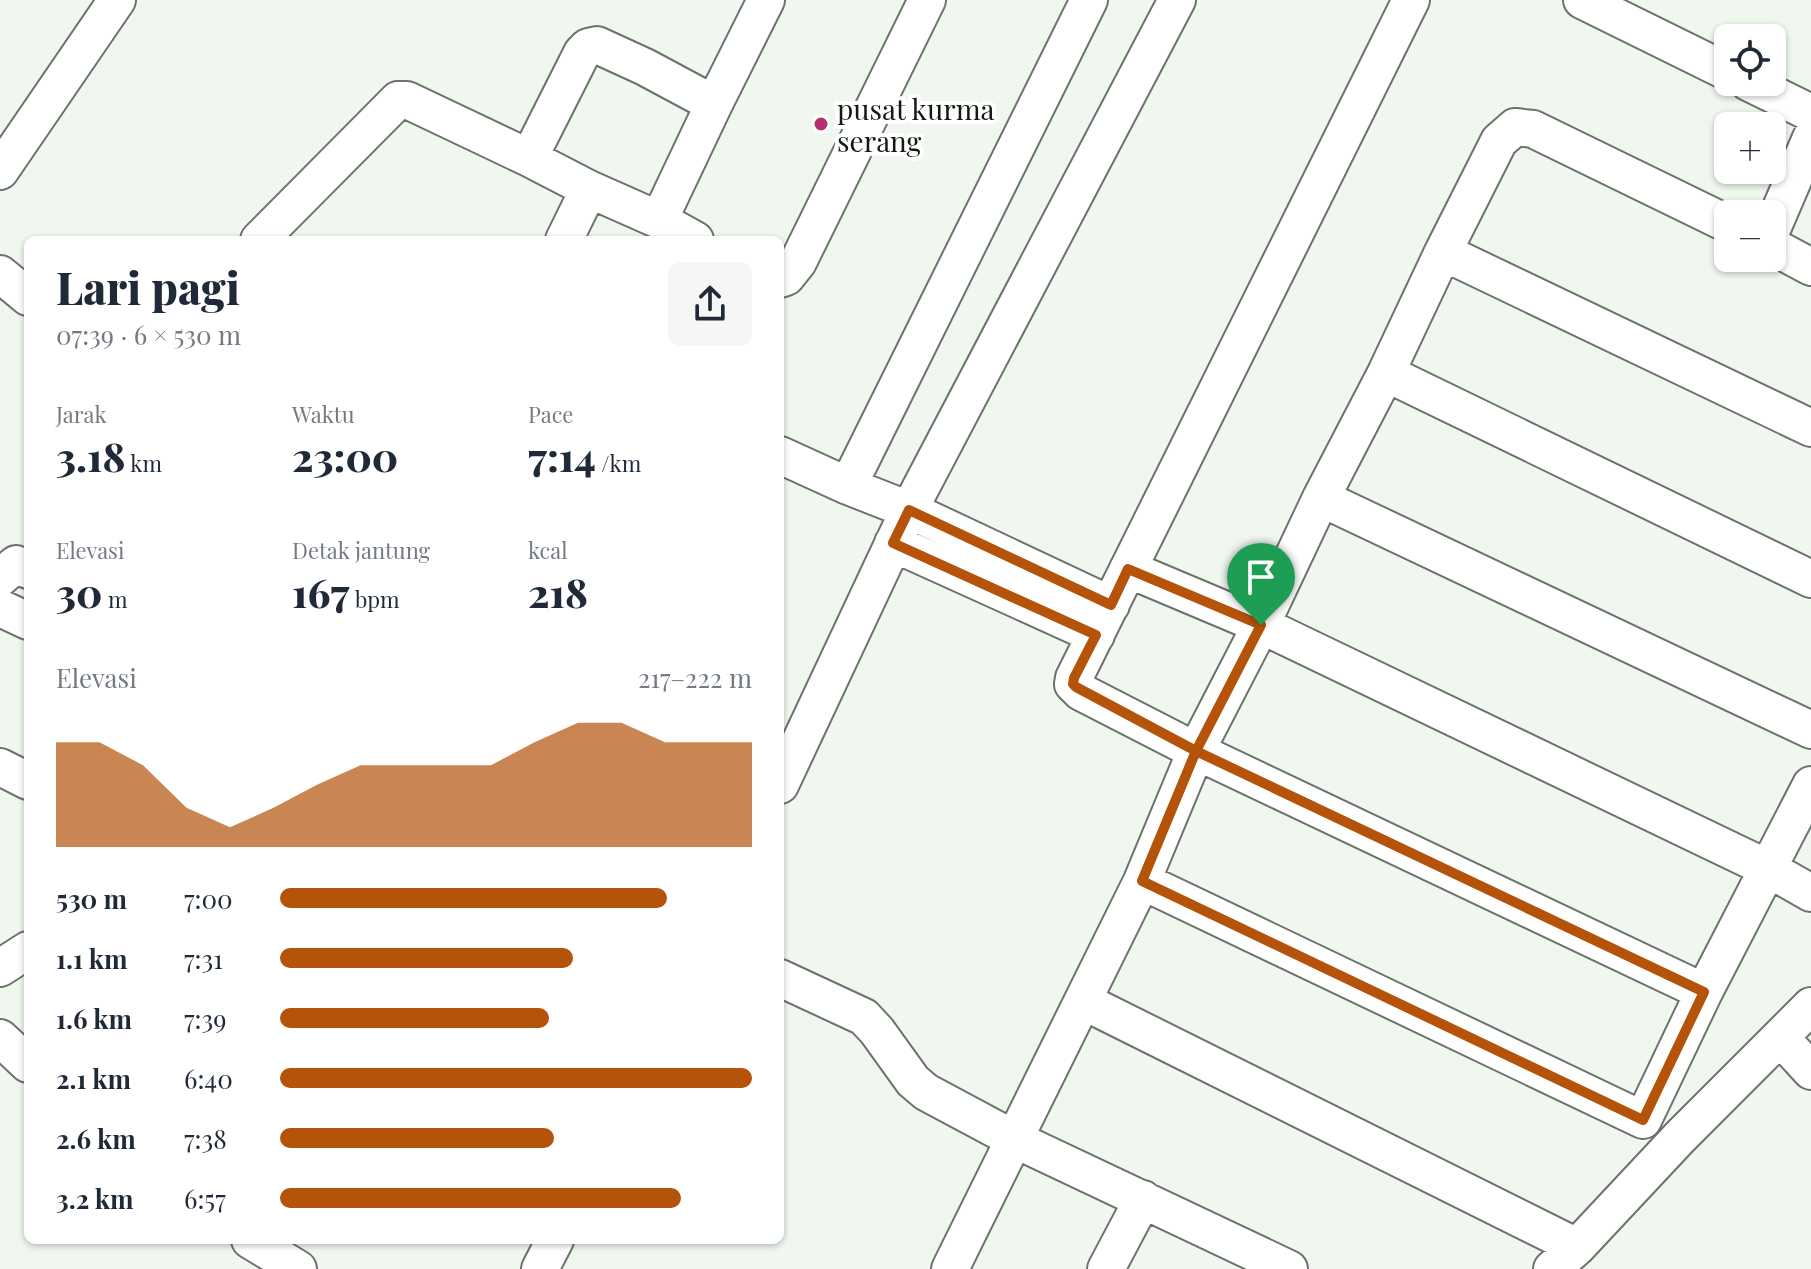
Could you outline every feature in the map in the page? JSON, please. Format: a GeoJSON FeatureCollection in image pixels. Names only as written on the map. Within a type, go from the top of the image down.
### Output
{"type":"FeatureCollection","features":[{"type":"Feature","properties":{"kind":"street"},"geometry":{"type":"LineString","coordinates":[[0,171],[117,0]]}},
{"type":"Feature","properties":{"kind":"street"},"geometry":{"type":"LineString","coordinates":[[659,220],[766,0]]}},
{"type":"Feature","properties":{"kind":"street"},"geometry":{"type":"LineString","coordinates":[[784,278],[798,262],[927,0]]}},
{"type":"Feature","properties":{"kind":"street"},"geometry":{"type":"LineString","coordinates":[[848,486],[1089,0]]}},
{"type":"Feature","properties":{"kind":"street"},"geometry":{"type":"LineString","coordinates":[[784,776],[909,510],[1177,0]]}},
{"type":"Feature","properties":{"kind":"street"},"geometry":{"type":"LineString","coordinates":[[1411,0],[1073,684],[1196,751],[1704,992]]}},
{"type":"Feature","properties":{"kind":"street"},"geometry":{"type":"LineString","coordinates":[[1582,0],[1714,65]]}},
{"type":"Feature","properties":{"kind":"street"},"geometry":{"type":"LineString","coordinates":[[529,158],[569,77],[588,47],[597,45],[714,104]]}},
{"type":"Feature","properties":{"kind":"street"},"geometry":{"type":"LineString","coordinates":[[1776,96],[1811,113]]}},
{"type":"Feature","properties":{"kind":"street"},"geometry":{"type":"LineString","coordinates":[[263,236],[398,100],[416,103],[688,236]]}},
{"type":"Feature","properties":{"kind":"street"},"geometry":{"type":"LineString","coordinates":[[950,1269],[1142,881],[1196,751],[1499,141],[1515,127],[1533,129],[1714,217]]}},
{"type":"Feature","properties":{"kind":"street"},"geometry":{"type":"LineString","coordinates":[[1784,200],[1811,138]]}},
{"type":"Feature","properties":{"kind":"street"},"geometry":{"type":"LineString","coordinates":[[566,236],[589,189]]}},
{"type":"Feature","properties":{"kind":"street"},"geometry":{"type":"LineString","coordinates":[[1443,252],[1811,428]]}},
{"type":"Feature","properties":{"kind":"street"},"geometry":{"type":"LineString","coordinates":[[1786,254],[1811,267]]}},
{"type":"Feature","properties":{"kind":"street"},"geometry":{"type":"LineString","coordinates":[[0,274],[24,294]]}},
{"type":"Feature","properties":{"kind":"street"},"geometry":{"type":"LineString","coordinates":[[1386,373],[1811,579]]}},
{"type":"Feature","properties":{"kind":"street"},"geometry":{"type":"LineString","coordinates":[[784,457],[909,510],[1103,620]]}},
{"type":"Feature","properties":{"kind":"street"},"geometry":{"type":"LineString","coordinates":[[1321,498],[1811,730]]}},
{"type":"Feature","properties":{"kind":"street"},"geometry":{"type":"LineString","coordinates":[[893,543],[1103,620]]}},
{"type":"Feature","properties":{"kind":"street"},"geometry":{"type":"LineString","coordinates":[[1128,569],[1261,625],[1767,868],[1811,893]]}},
{"type":"Feature","properties":{"kind":"street"},"geometry":{"type":"LineString","coordinates":[[0,608],[24,619]]}},
{"type":"Feature","properties":{"kind":"street"},"geometry":{"type":"LineString","coordinates":[[1643,1120],[1704,992],[1811,785]]}},
{"type":"Feature","properties":{"kind":"street"},"geometry":{"type":"LineString","coordinates":[[1142,881],[1680,1137]]}},
{"type":"Feature","properties":{"kind":"street"},"geometry":{"type":"LineString","coordinates":[[0,968],[24,953]]}},
{"type":"Feature","properties":{"kind":"street"},"geometry":{"type":"LineString","coordinates":[[784,980],[864,1017],[913,1081],[926,1092],[1014,1139],[1143,1199],[1275,1266]]}},
{"type":"Feature","properties":{"kind":"street"},"geometry":{"type":"LineString","coordinates":[[1083,1001],[1565,1258],[1811,1006]]}},
{"type":"Feature","properties":{"kind":"street"},"geometry":{"type":"LineString","coordinates":[[0,1038],[24,1060]]}},
{"type":"Feature","properties":{"kind":"street"},"geometry":{"type":"LineString","coordinates":[[1781,1038],[1811,1071]]}},
{"type":"Feature","properties":{"kind":"street"},"geometry":{"type":"LineString","coordinates":[[1106,1269],[1143,1199]]}},
{"type":"Feature","properties":{"kind":"street"},"geometry":{"type":"LineString","coordinates":[[257,1244],[298,1269]]}},
{"type":"Feature","properties":{"kind":"street"},"geometry":{"type":"LineString","coordinates":[[540,1269],[553,1244]]}},
{"type":"Feature","properties":{"kind":"place","name":"pusat kurma serang"},"geometry":{"type":"Point","coordinates":[821,124]}},
{"type":"Feature","properties":{"kind":"route"},"geometry":{"type":"LineString","coordinates":[[1261,625],[1128,569],[1111,605],[909,510],[893,543],[1096,635],[1073,684],[1081,692],[1196,751],[1142,881],[1643,1120],[1704,992],[1196,751],[1261,625]]}}]}
